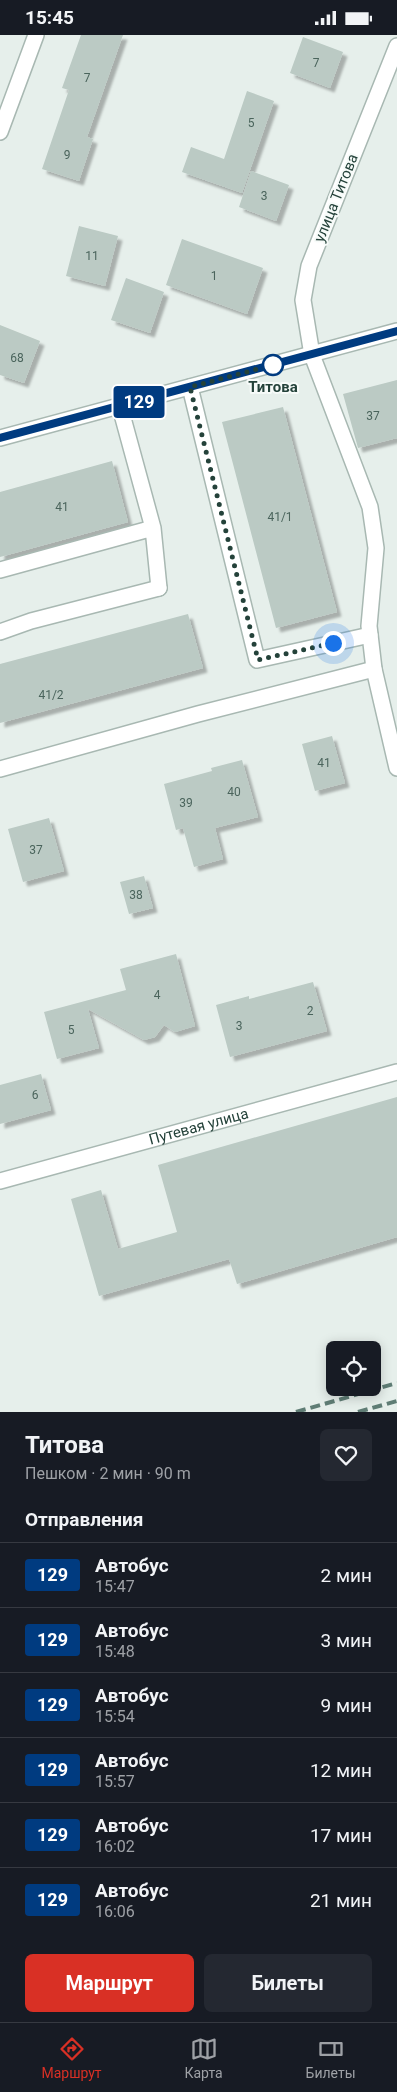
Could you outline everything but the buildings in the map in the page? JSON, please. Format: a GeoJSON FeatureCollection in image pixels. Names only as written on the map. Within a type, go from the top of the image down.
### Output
{"type":"FeatureCollection","features":[{"type":"Feature","properties":{"kind":"street"},"geometry":{"type":"LineString","coordinates":[[0,132],[36,35]]}},
{"type":"Feature","properties":{"kind":"street","name":"улица Титова"},"geometry":{"type":"LineString","coordinates":[[397,46],[309,266],[303,300],[312,355],[370,507],[376,549],[369,626],[374,669],[397,768]]}},
{"type":"Feature","properties":{"kind":"street"},"geometry":{"type":"LineString","coordinates":[[0,438],[397,331]]}},
{"type":"Feature","properties":{"kind":"street"},"geometry":{"type":"LineString","coordinates":[[190,387],[258,660],[370,635]]}},
{"type":"Feature","properties":{"kind":"street"},"geometry":{"type":"LineString","coordinates":[[0,632],[31,621],[159,589],[154,528],[120,407]]}},
{"type":"Feature","properties":{"kind":"street"},"geometry":{"type":"LineString","coordinates":[[0,570],[154,528]]}},
{"type":"Feature","properties":{"kind":"street"},"geometry":{"type":"LineString","coordinates":[[0,769],[198,714],[374,669]]}},
{"type":"Feature","properties":{"kind":"street","name":"Путевая улица"},"geometry":{"type":"LineString","coordinates":[[0,1181],[397,1072]]}},
{"type":"Feature","properties":{"kind":"railway"},"geometry":{"type":"LineString","coordinates":[[296,1412],[397,1383]]}},
{"type":"Feature","properties":{"kind":"railway"},"geometry":{"type":"LineString","coordinates":[[358,1412],[397,1401]]}},
{"type":"Feature","properties":{"kind":"bus line","name":"129"},"geometry":{"type":"LineString","coordinates":[[0,438],[397,331]]}},
{"type":"Feature","properties":{"kind":"place","name":"Титова"},"geometry":{"type":"Point","coordinates":[273,365]}},
{"type":"Feature","properties":{"kind":"route"},"geometry":{"type":"LineString","coordinates":[[273,365],[190,387],[258,660],[333,643]]}}]}
